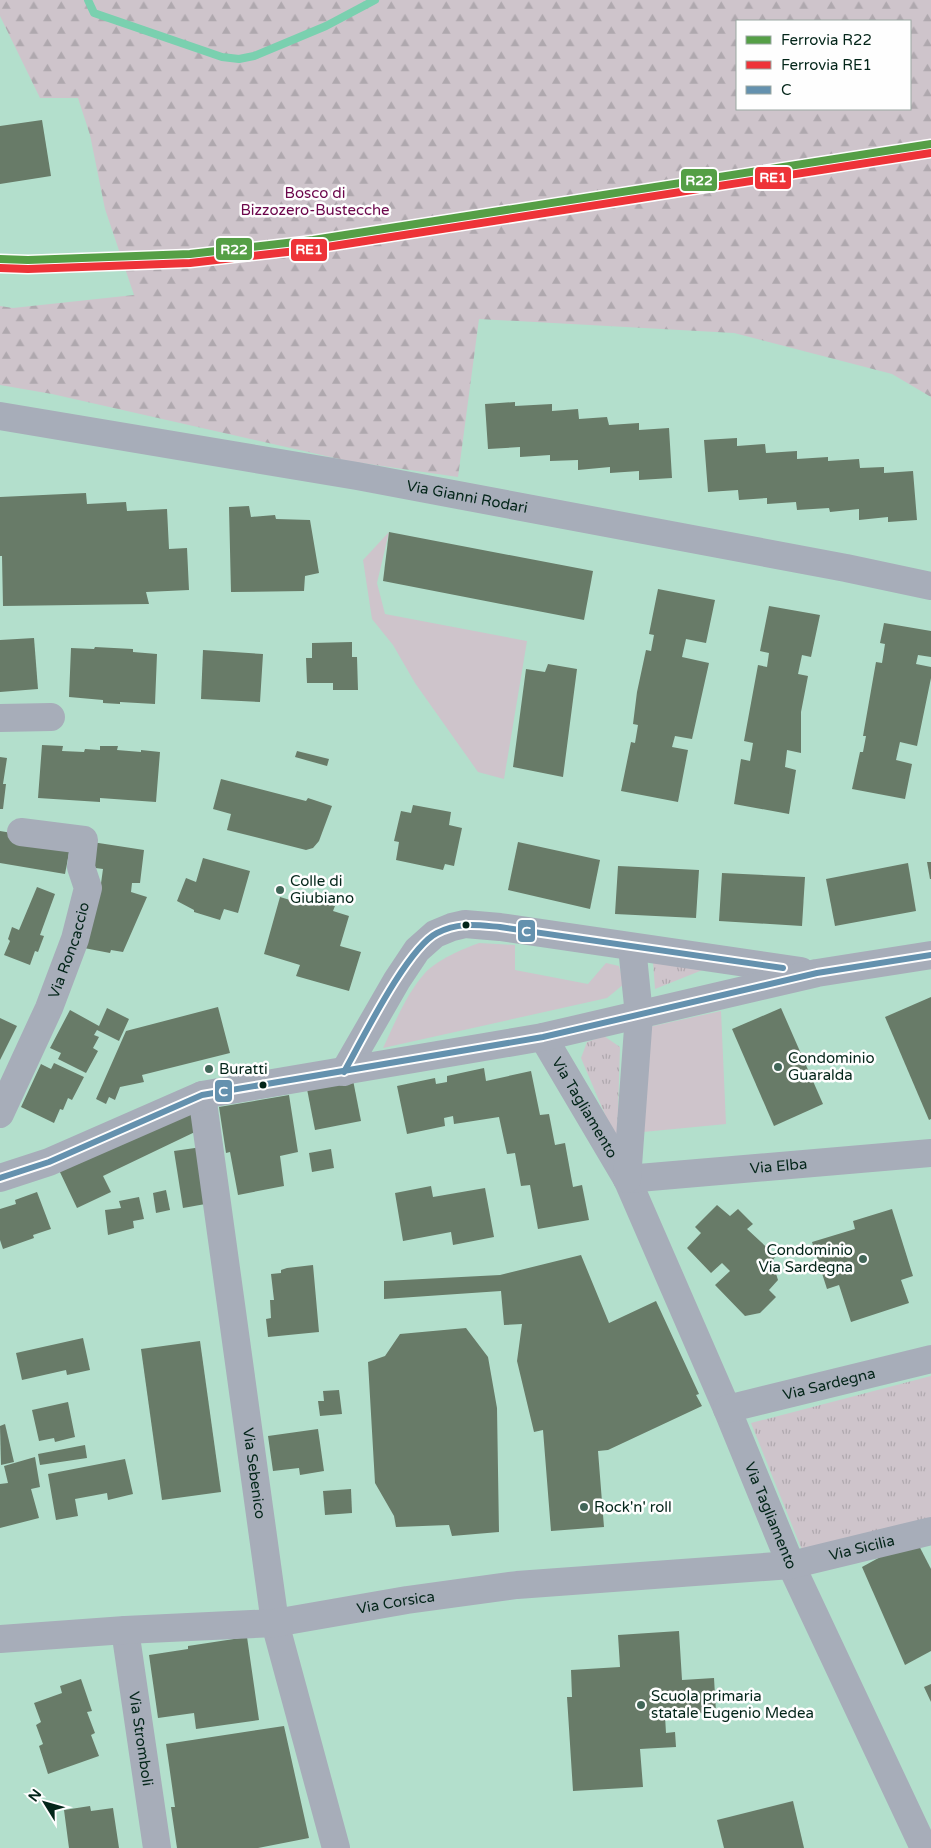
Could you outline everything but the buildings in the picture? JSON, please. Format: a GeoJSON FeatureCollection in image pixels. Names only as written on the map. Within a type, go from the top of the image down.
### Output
{"type":"FeatureCollection","features":[{"type":"Feature","properties":{"kind":"street","name":"Via Gianni Rodari"},"geometry":{"type":"LineString","coordinates":[[0,416],[357,476],[846,568],[931,586]]}},
{"type":"Feature","properties":{"kind":"street"},"geometry":{"type":"LineString","coordinates":[[0,718],[51,716]]}},
{"type":"Feature","properties":{"kind":"street","name":"Via Roncaccio"},"geometry":{"type":"LineString","coordinates":[[0,1114],[49,1008],[75,939],[88,888],[81,867],[84,840],[21,832]]}},
{"type":"Feature","properties":{"kind":"street"},"geometry":{"type":"LineString","coordinates":[[344,1072],[397,980],[417,950],[435,934],[465,924],[500,927],[817,973]]}},
{"type":"Feature","properties":{"kind":"street","name":"Via Tagliamento"},"geometry":{"type":"LineString","coordinates":[[627,1179],[639,1015],[632,947]]}},
{"type":"Feature","properties":{"kind":"street"},"geometry":{"type":"LineString","coordinates":[[0,1178],[49,1162],[202,1095],[543,1037],[817,973],[931,954]]}},
{"type":"Feature","properties":{"kind":"street","name":"Via Tagliamento"},"geometry":{"type":"LineString","coordinates":[[543,1037],[627,1179],[727,1409],[791,1565],[924,1848]]}},
{"type":"Feature","properties":{"kind":"street","name":"Via Sebenico"},"geometry":{"type":"LineString","coordinates":[[202,1095],[275,1622],[336,1848]]}},
{"type":"Feature","properties":{"kind":"street","name":"Via Elba"},"geometry":{"type":"LineString","coordinates":[[627,1179],[931,1153]]}},
{"type":"Feature","properties":{"kind":"street","name":"Via Sardegna"},"geometry":{"type":"LineString","coordinates":[[727,1409],[931,1359]]}},
{"type":"Feature","properties":{"kind":"street","name":"Via Sicilia"},"geometry":{"type":"LineString","coordinates":[[791,1565],[931,1532]]}},
{"type":"Feature","properties":{"kind":"street","name":"Via Corsica"},"geometry":{"type":"LineString","coordinates":[[0,1639],[275,1622],[407,1600],[517,1585],[791,1565]]}},
{"type":"Feature","properties":{"kind":"street","name":"Via Stromboli"},"geometry":{"type":"LineString","coordinates":[[125,1630],[156,1848]]}},
{"type":"Feature","properties":{"kind":"green space","name":"Bosco di Bizzozero-Bustecche"},"geometry":{"type":"Polygon","coordinates":[[[0,0],[931,0],[931,397],[892,374],[734,333],[479,319],[458,477],[348,461],[52,394],[0,385],[0,306],[13,308],[134,295],[105,209],[90,135],[78,98],[40,98],[0,16],[0,0]]]}},
{"type":"Feature","properties":{"kind":"green space"},"geometry":{"type":"Polygon","coordinates":[[[389,532],[377,583],[385,614],[527,641],[504,779],[478,772],[415,683],[393,645],[372,619],[363,560],[389,532]]]}},
{"type":"Feature","properties":{"kind":"green space"},"geometry":{"type":"Polygon","coordinates":[[[479,943],[515,945],[515,970],[588,984],[606,963],[619,966],[624,984],[607,998],[383,1048],[407,999],[425,973],[443,959],[479,943]]]}},
{"type":"Feature","properties":{"kind":"green space"},"geometry":{"type":"Polygon","coordinates":[[[653,962],[705,969],[655,989],[653,962]]]}},
{"type":"Feature","properties":{"kind":"green space"},"geometry":{"type":"Polygon","coordinates":[[[721,1011],[726,1124],[643,1132],[649,1027],[721,1011]]]}},
{"type":"Feature","properties":{"kind":"green space"},"geometry":{"type":"Polygon","coordinates":[[[604,1036],[620,1047],[617,1143],[581,1058],[587,1042],[604,1036]]]}},
{"type":"Feature","properties":{"kind":"green space"},"geometry":{"type":"Polygon","coordinates":[[[931,1376],[931,1521],[802,1550],[751,1423],[931,1376]]]}},
{"type":"Feature","properties":{"kind":"waterway"},"geometry":{"type":"LineString","coordinates":[[88,0],[94,13],[222,57],[239,59],[254,56],[326,26],[375,0]]}},
{"type":"Feature","properties":{"kind":"rail line","name":"R22"},"geometry":{"type":"LineString","coordinates":[[0,259],[28,260],[190,254],[313,240],[931,144]]}},
{"type":"Feature","properties":{"kind":"rail line","name":"RE1"},"geometry":{"type":"LineString","coordinates":[[0,268],[28,269],[190,263],[314,249],[931,153]]}},
{"type":"Feature","properties":{"kind":"transit line","name":"C"},"geometry":{"type":"LineString","coordinates":[[344,1072],[386,996],[412,957],[425,942],[437,933],[453,927],[468,925],[500,927],[783,968]]}},
{"type":"Feature","properties":{"kind":"transit line","name":"C"},"geometry":{"type":"LineString","coordinates":[[0,1178],[49,1162],[202,1095],[543,1037],[817,973],[931,955]]}},
{"type":"Feature","properties":{"kind":"place","name":"Colle di Giubiano"},"geometry":{"type":"Point","coordinates":[280,890]}},
{"type":"Feature","properties":{"kind":"place","name":"Condominio Guaralda"},"geometry":{"type":"Point","coordinates":[778,1067]}},
{"type":"Feature","properties":{"kind":"place","name":"Buratti"},"geometry":{"type":"Point","coordinates":[209,1069]}},
{"type":"Feature","properties":{"kind":"place","name":"Condominio Via Sardegna"},"geometry":{"type":"Point","coordinates":[863,1259]}},
{"type":"Feature","properties":{"kind":"place","name":"Rock'n' roll"},"geometry":{"type":"Point","coordinates":[584,1507]}},
{"type":"Feature","properties":{"kind":"place","name":"Scuola primaria statale Eugenio Medea"},"geometry":{"type":"Point","coordinates":[641,1705]}}]}
